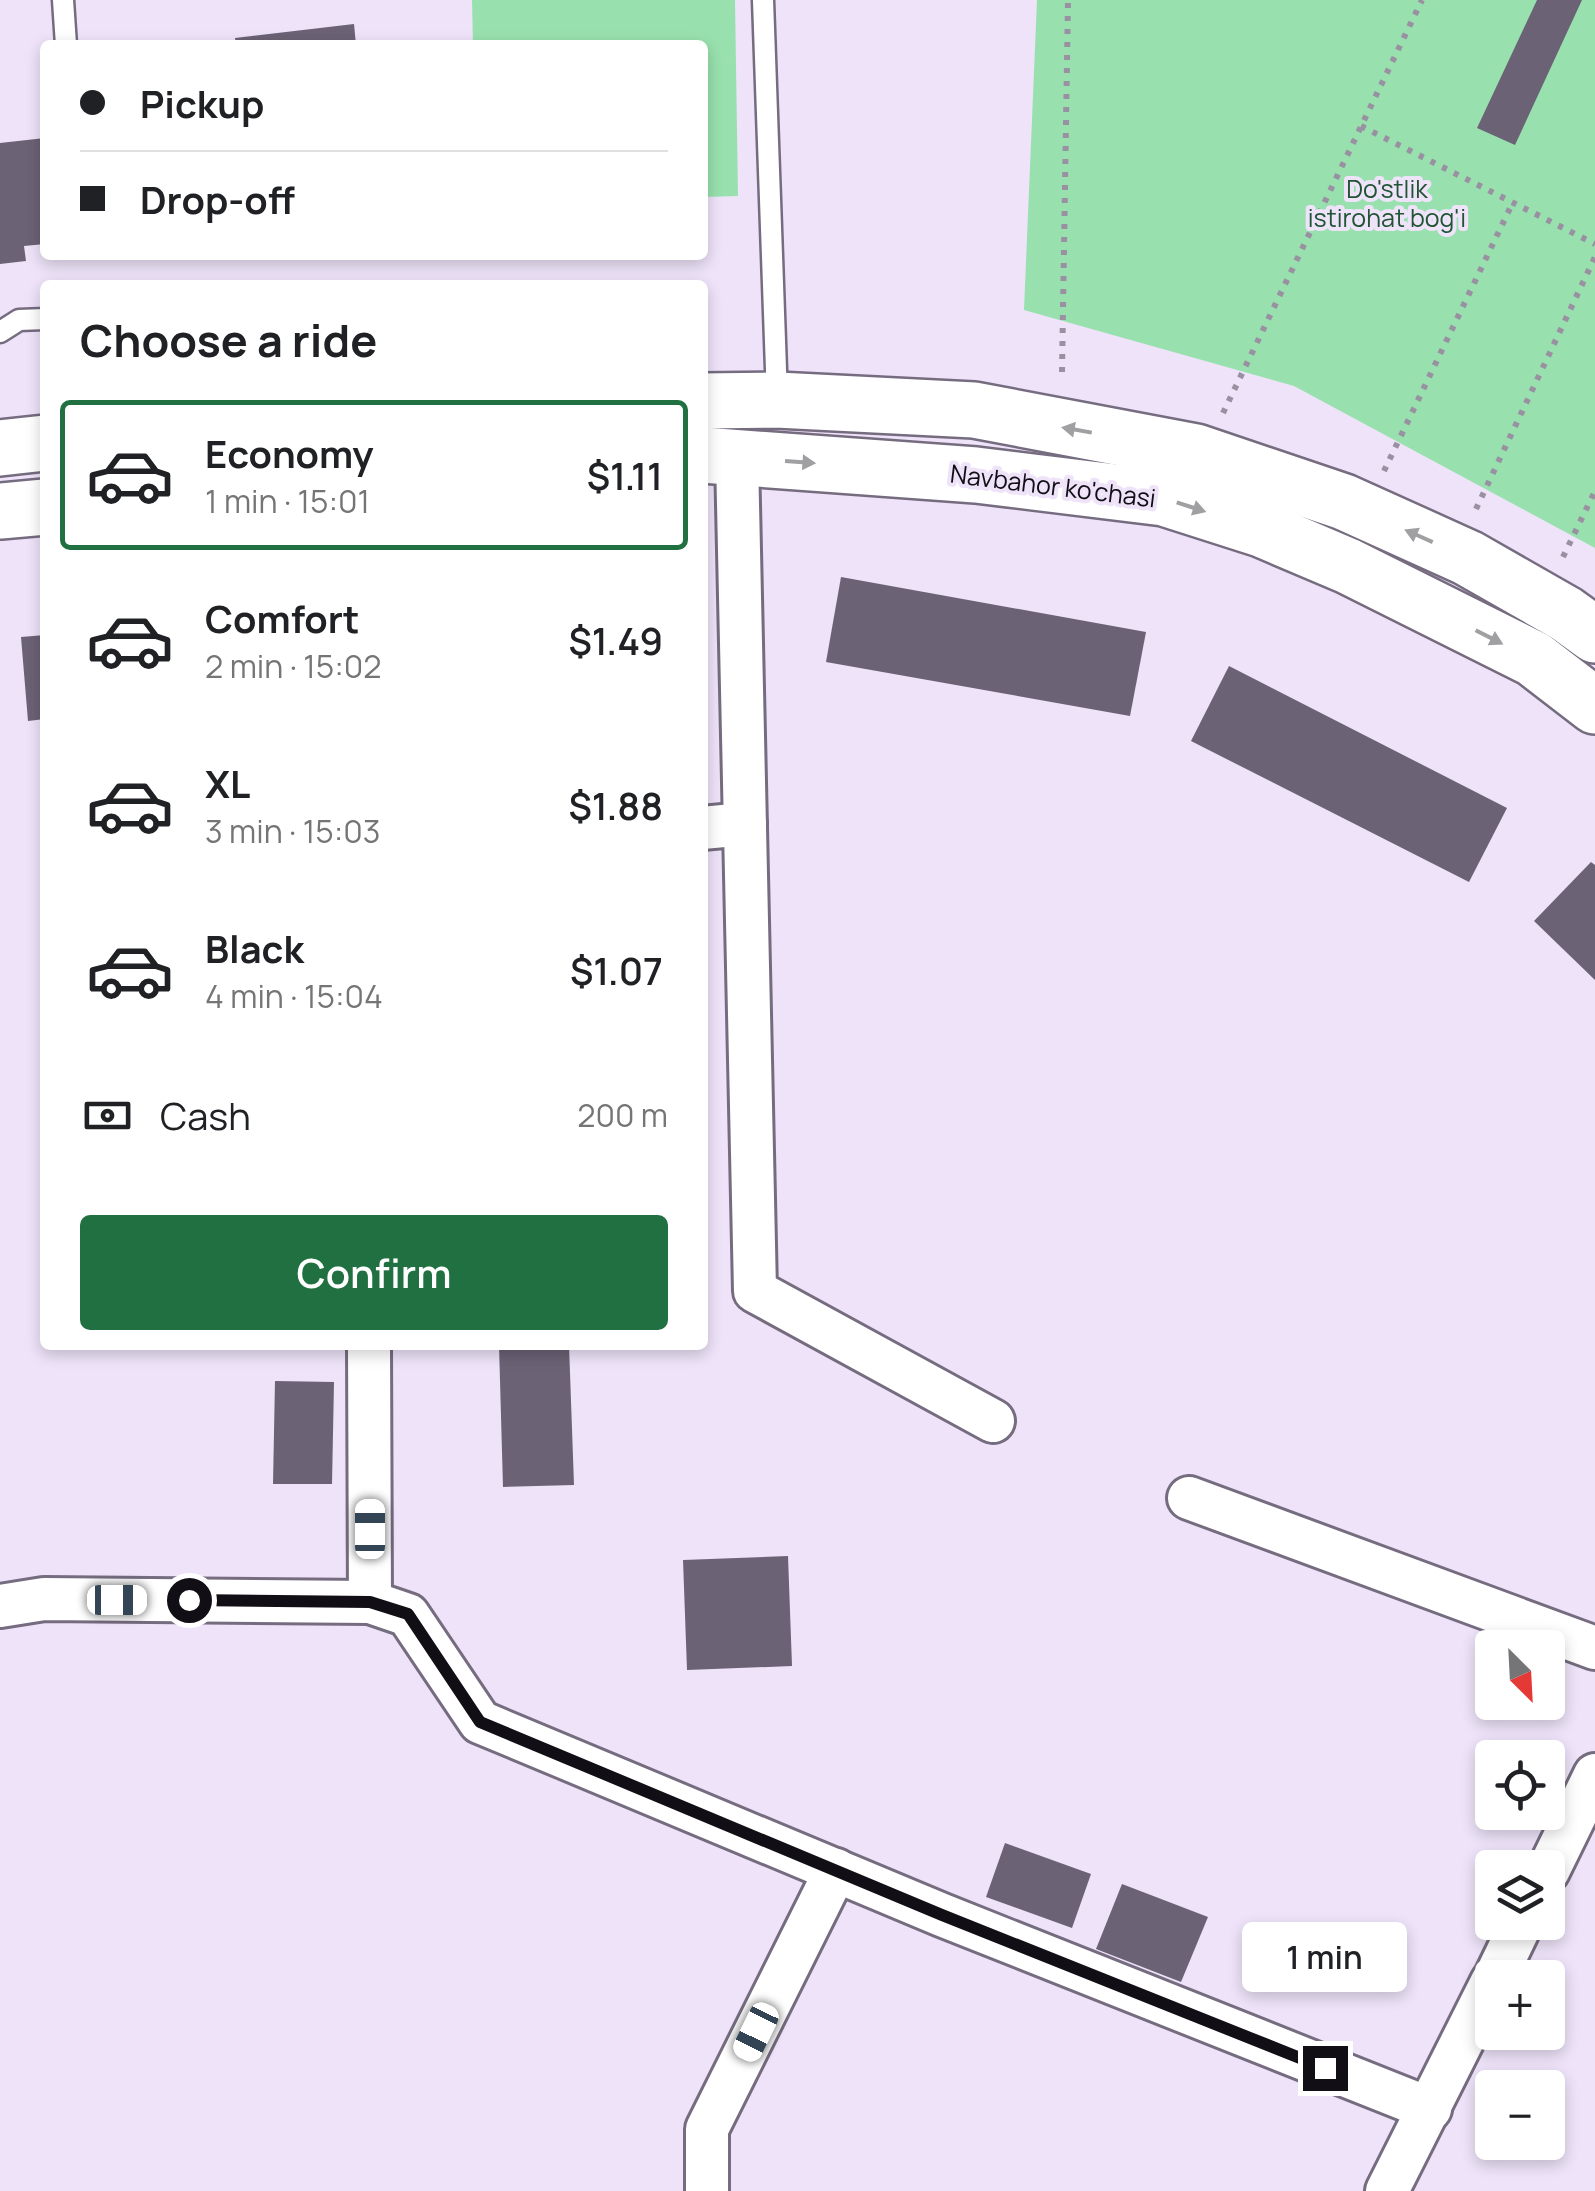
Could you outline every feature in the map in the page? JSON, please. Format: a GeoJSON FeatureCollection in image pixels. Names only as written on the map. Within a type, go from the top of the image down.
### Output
{"type":"FeatureCollection","features":[{"type":"Feature","properties":{"kind":"street"},"geometry":{"type":"LineString","coordinates":[[708,401],[777,400],[974,410],[1196,452],[1344,502],[1468,558],[1595,635]]}},
{"type":"Feature","properties":{"kind":"street"},"geometry":{"type":"LineString","coordinates":[[0,448],[40,444]]}},
{"type":"Feature","properties":{"kind":"street"},"geometry":{"type":"LineString","coordinates":[[720,457],[745,824],[755,1291],[993,1421]]}},
{"type":"Feature","properties":{"kind":"street","name":"Navbahor ko'chasi"},"geometry":{"type":"LineString","coordinates":[[720,457],[976,475],[1164,498],[1260,530],[1348,566],[1534,659],[1595,706]]}},
{"type":"Feature","properties":{"kind":"street"},"geometry":{"type":"LineString","coordinates":[[0,511],[40,507]]}},
{"type":"Feature","properties":{"kind":"street"},"geometry":{"type":"LineString","coordinates":[[708,827],[745,824]]}},
{"type":"Feature","properties":{"kind":"street"},"geometry":{"type":"LineString","coordinates":[[369,1350],[370,1602]]}},
{"type":"Feature","properties":{"kind":"street"},"geometry":{"type":"LineString","coordinates":[[1189,1498],[1595,1648]]}},
{"type":"Feature","properties":{"kind":"street"},"geometry":{"type":"LineString","coordinates":[[0,1606],[44,1599],[370,1602],[408,1614],[480,1722],[1430,2109]]}},
{"type":"Feature","properties":{"kind":"street"},"geometry":{"type":"LineString","coordinates":[[1558,1850],[1595,1775]]}},
{"type":"Feature","properties":{"kind":"street"},"geometry":{"type":"LineString","coordinates":[[707,2191],[707,2130],[836,1870]]}},
{"type":"Feature","properties":{"kind":"street"},"geometry":{"type":"LineString","coordinates":[[1387,2191],[1475,2018]]}},
{"type":"Feature","properties":{"kind":"lane"},"geometry":{"type":"LineString","coordinates":[[63,0],[66,40]]}},
{"type":"Feature","properties":{"kind":"lane"},"geometry":{"type":"LineString","coordinates":[[763,0],[777,400]]}},
{"type":"Feature","properties":{"kind":"lane"},"geometry":{"type":"LineString","coordinates":[[0,332],[10,320],[40,318]]}},
{"type":"Feature","properties":{"kind":"path"},"geometry":{"type":"LineString","coordinates":[[1062,372],[1068,0]]}},
{"type":"Feature","properties":{"kind":"path"},"geometry":{"type":"LineString","coordinates":[[1221,416],[1422,0]]}},
{"type":"Feature","properties":{"kind":"path"},"geometry":{"type":"LineString","coordinates":[[1361,126],[1595,244]]}},
{"type":"Feature","properties":{"kind":"path"},"geometry":{"type":"LineString","coordinates":[[1382,475],[1513,202]]}},
{"type":"Feature","properties":{"kind":"path"},"geometry":{"type":"LineString","coordinates":[[1476,510],[1595,257]]}},
{"type":"Feature","properties":{"kind":"path"},"geometry":{"type":"LineString","coordinates":[[1560,564],[1595,491]]}},
{"type":"Feature","properties":{"kind":"green space"},"geometry":{"type":"Polygon","coordinates":[[[472,0],[735,0],[738,196],[708,197],[708,40],[473,40],[472,0]]]}},
{"type":"Feature","properties":{"kind":"green space","name":"Do'stlik istirohat bog'i"},"geometry":{"type":"Polygon","coordinates":[[[1037,0],[1595,0],[1595,548],[1294,386],[1024,310],[1037,0]]]}},
{"type":"Feature","properties":{"kind":"building"},"geometry":{"type":"Polygon","coordinates":[[[1537,0],[1582,0],[1515,145],[1477,128],[1537,0]]]}},
{"type":"Feature","properties":{"kind":"building"},"geometry":{"type":"Polygon","coordinates":[[[354,24],[356,40],[235,40],[354,24]]]}},
{"type":"Feature","properties":{"kind":"building"},"geometry":{"type":"Polygon","coordinates":[[[40,139],[40,244],[24,246],[26,261],[0,264],[0,143],[40,139]]]}},
{"type":"Feature","properties":{"kind":"building"},"geometry":{"type":"Polygon","coordinates":[[[841,577],[1146,632],[1130,716],[826,662],[841,577]]]}},
{"type":"Feature","properties":{"kind":"building"},"geometry":{"type":"Polygon","coordinates":[[[40,635],[40,720],[28,721],[21,637],[40,635]]]}},
{"type":"Feature","properties":{"kind":"building"},"geometry":{"type":"Polygon","coordinates":[[[1229,666],[1507,808],[1469,882],[1191,741],[1229,666]]]}},
{"type":"Feature","properties":{"kind":"building"},"geometry":{"type":"Polygon","coordinates":[[[1591,862],[1595,865],[1595,980],[1534,921],[1591,862]]]}},
{"type":"Feature","properties":{"kind":"building"},"geometry":{"type":"Polygon","coordinates":[[[499,1350],[569,1350],[574,1485],[503,1487],[499,1350]]]}},
{"type":"Feature","properties":{"kind":"building"},"geometry":{"type":"Polygon","coordinates":[[[275,1381],[334,1382],[332,1484],[273,1484],[275,1381]]]}},
{"type":"Feature","properties":{"kind":"building"},"geometry":{"type":"Polygon","coordinates":[[[788,1556],[792,1666],[687,1670],[683,1560],[788,1556]]]}},
{"type":"Feature","properties":{"kind":"building"},"geometry":{"type":"Polygon","coordinates":[[[1005,1843],[1091,1874],[1072,1928],[986,1897],[1005,1843]]]}},
{"type":"Feature","properties":{"kind":"building"},"geometry":{"type":"Polygon","coordinates":[[[1122,1884],[1208,1917],[1181,1982],[1096,1949],[1122,1884]]]}},
{"type":"Feature","properties":{"kind":"route"},"geometry":{"type":"LineString","coordinates":[[189,1600],[370,1602],[408,1614],[480,1722],[942,1915],[1325,2068]]}}]}
